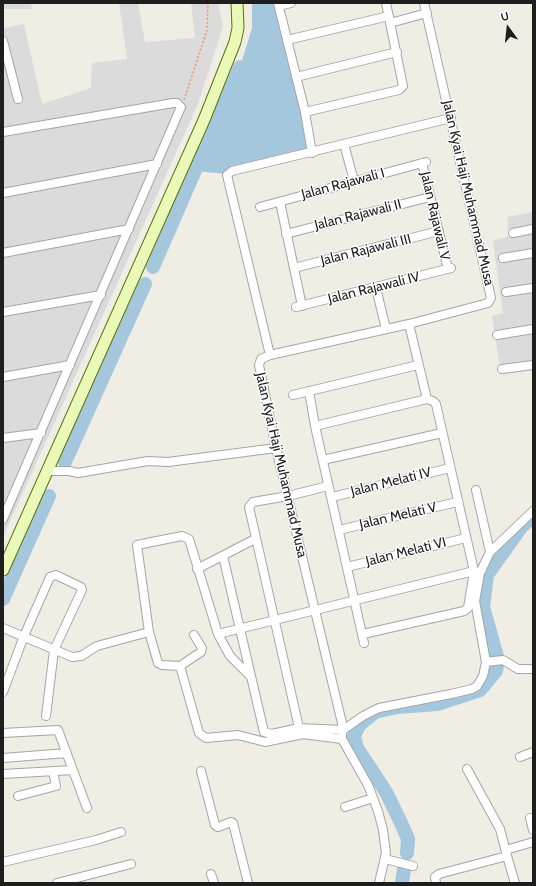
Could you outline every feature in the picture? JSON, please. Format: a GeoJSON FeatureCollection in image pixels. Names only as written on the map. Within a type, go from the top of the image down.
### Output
{"type":"FeatureCollection","features":[{"type":"Feature","properties":{"kind":"street"},"geometry":{"type":"LineString","coordinates":[[3,570],[49,471],[204,120],[235,42],[238,28],[237,3]]}},
{"type":"Feature","properties":{"kind":"street"},"geometry":{"type":"LineString","coordinates":[[291,3],[279,4],[305,112],[312,153]]}},
{"type":"Feature","properties":{"kind":"street"},"geometry":{"type":"LineString","coordinates":[[305,112],[399,90],[404,86],[386,3]]}},
{"type":"Feature","properties":{"kind":"street","name":"Jalan Kyai Haji Muhammad Musa"},"geometry":{"type":"LineString","coordinates":[[342,739],[343,730],[276,448],[259,365],[261,359],[270,355],[409,324],[488,303],[491,298],[424,3]]}},
{"type":"Feature","properties":{"kind":"street"},"geometry":{"type":"LineString","coordinates":[[287,40],[426,13]]}},
{"type":"Feature","properties":{"kind":"street"},"geometry":{"type":"LineString","coordinates":[[3,41],[18,99]]}},
{"type":"Feature","properties":{"kind":"street"},"geometry":{"type":"LineString","coordinates":[[296,77],[397,52]]}},
{"type":"Feature","properties":{"kind":"street"},"geometry":{"type":"LineString","coordinates":[[3,132],[173,103],[177,103],[181,107],[3,519]]}},
{"type":"Feature","properties":{"kind":"street"},"geometry":{"type":"LineString","coordinates":[[270,355],[226,177],[232,171],[312,153],[451,118]]}},
{"type":"Feature","properties":{"kind":"street"},"geometry":{"type":"LineString","coordinates":[[344,144],[354,181]]}},
{"type":"Feature","properties":{"kind":"street","name":"Jalan Rajawali I"},"geometry":{"type":"LineString","coordinates":[[260,207],[424,163]]}},
{"type":"Feature","properties":{"kind":"street","name":"Jalan Rajawali V"},"geometry":{"type":"LineString","coordinates":[[424,163],[430,197],[449,269]]}},
{"type":"Feature","properties":{"kind":"street"},"geometry":{"type":"LineString","coordinates":[[3,193],[157,164]]}},
{"type":"Feature","properties":{"kind":"street","name":"Jalan Rajawali II"},"geometry":{"type":"LineString","coordinates":[[286,234],[430,197]]}},
{"type":"Feature","properties":{"kind":"street"},"geometry":{"type":"LineString","coordinates":[[280,202],[294,268]]}},
{"type":"Feature","properties":{"kind":"street"},"geometry":{"type":"LineString","coordinates":[[3,253],[129,229]]}},
{"type":"Feature","properties":{"kind":"street"},"geometry":{"type":"LineString","coordinates":[[513,233],[533,229]]}},
{"type":"Feature","properties":{"kind":"street","name":"Jalan Rajawali III"},"geometry":{"type":"LineString","coordinates":[[294,268],[439,231]]}},
{"type":"Feature","properties":{"kind":"street"},"geometry":{"type":"LineString","coordinates":[[503,258],[533,253]]}},
{"type":"Feature","properties":{"kind":"street","name":"Jalan Rajawali IV"},"geometry":{"type":"LineString","coordinates":[[294,268],[299,306],[449,269]]}},
{"type":"Feature","properties":{"kind":"street"},"geometry":{"type":"LineString","coordinates":[[376,288],[386,328]]}},
{"type":"Feature","properties":{"kind":"street"},"geometry":{"type":"LineString","coordinates":[[506,292],[533,288]]}},
{"type":"Feature","properties":{"kind":"street"},"geometry":{"type":"LineString","coordinates":[[3,312],[101,295]]}},
{"type":"Feature","properties":{"kind":"street"},"geometry":{"type":"LineString","coordinates":[[409,324],[426,399]]}},
{"type":"Feature","properties":{"kind":"street"},"geometry":{"type":"LineString","coordinates":[[497,335],[533,329]]}},
{"type":"Feature","properties":{"kind":"street"},"geometry":{"type":"LineString","coordinates":[[3,377],[70,365]]}},
{"type":"Feature","properties":{"kind":"street"},"geometry":{"type":"LineString","coordinates":[[293,395],[418,365]]}},
{"type":"Feature","properties":{"kind":"street"},"geometry":{"type":"LineString","coordinates":[[502,369],[533,365]]}},
{"type":"Feature","properties":{"kind":"street"},"geometry":{"type":"LineString","coordinates":[[309,391],[328,486],[332,497],[364,643]]}},
{"type":"Feature","properties":{"kind":"street"},"geometry":{"type":"LineString","coordinates":[[315,426],[426,399],[433,401],[436,404],[474,571],[469,606],[466,610],[363,634]]}},
{"type":"Feature","properties":{"kind":"street"},"geometry":{"type":"LineString","coordinates":[[3,438],[40,433]]}},
{"type":"Feature","properties":{"kind":"street"},"geometry":{"type":"LineString","coordinates":[[323,460],[442,433]]}},
{"type":"Feature","properties":{"kind":"street"},"geometry":{"type":"LineString","coordinates":[[49,471],[78,473],[148,461],[168,462],[276,448]]}},
{"type":"Feature","properties":{"kind":"street","name":"Jalan Melati IV"},"geometry":{"type":"LineString","coordinates":[[332,497],[450,468]]}},
{"type":"Feature","properties":{"kind":"street"},"geometry":{"type":"LineString","coordinates":[[299,728],[249,507],[253,502],[288,496],[328,486]]}},
{"type":"Feature","properties":{"kind":"street"},"geometry":{"type":"LineString","coordinates":[[476,490],[490,552]]}},
{"type":"Feature","properties":{"kind":"street","name":"Jalan Melati V"},"geometry":{"type":"LineString","coordinates":[[339,530],[458,502]]}},
{"type":"Feature","properties":{"kind":"street"},"geometry":{"type":"LineString","coordinates":[[493,661],[475,601],[480,573],[490,552],[533,511]]}},
{"type":"Feature","properties":{"kind":"street"},"geometry":{"type":"LineString","coordinates":[[194,635],[202,648],[201,652],[180,666],[160,664],[149,632],[137,545],[185,537],[189,539],[218,634],[230,656],[250,676]]}},
{"type":"Feature","properties":{"kind":"street","name":"Jalan Melati VI"},"geometry":{"type":"LineString","coordinates":[[347,567],[466,538]]}},
{"type":"Feature","properties":{"kind":"street"},"geometry":{"type":"LineString","coordinates":[[197,569],[256,539]]}},
{"type":"Feature","properties":{"kind":"street"},"geometry":{"type":"LineString","coordinates":[[222,556],[264,732],[272,734],[299,728],[343,730],[363,716],[379,708],[472,689],[477,686],[493,661]]}},
{"type":"Feature","properties":{"kind":"street"},"geometry":{"type":"LineString","coordinates":[[218,634],[474,571]]}},
{"type":"Feature","properties":{"kind":"street"},"geometry":{"type":"LineString","coordinates":[[3,692],[24,636],[50,576],[56,575],[82,589],[54,650],[46,716]]}},
{"type":"Feature","properties":{"kind":"street"},"geometry":{"type":"LineString","coordinates":[[3,628],[54,650],[75,657],[97,646],[149,632]]}},
{"type":"Feature","properties":{"kind":"street"},"geometry":{"type":"LineString","coordinates":[[493,661],[518,669],[533,669]]}},
{"type":"Feature","properties":{"kind":"street"},"geometry":{"type":"LineString","coordinates":[[180,666],[198,733],[203,738],[238,735],[266,742],[303,734],[342,739],[373,798],[383,830],[386,847],[379,883]]}},
{"type":"Feature","properties":{"kind":"street"},"geometry":{"type":"LineString","coordinates":[[3,733],[58,730],[87,808]]}},
{"type":"Feature","properties":{"kind":"street"},"geometry":{"type":"LineString","coordinates":[[520,757],[533,752]]}},
{"type":"Feature","properties":{"kind":"street"},"geometry":{"type":"LineString","coordinates":[[3,758],[67,754]]}},
{"type":"Feature","properties":{"kind":"street"},"geometry":{"type":"LineString","coordinates":[[467,769],[500,829],[515,883]]}},
{"type":"Feature","properties":{"kind":"street"},"geometry":{"type":"LineString","coordinates":[[3,774],[73,770]]}},
{"type":"Feature","properties":{"kind":"street"},"geometry":{"type":"LineString","coordinates":[[18,796],[56,786],[52,771]]}},
{"type":"Feature","properties":{"kind":"street"},"geometry":{"type":"LineString","coordinates":[[201,771],[216,825],[218,826],[231,822],[233,823],[248,883]]}},
{"type":"Feature","properties":{"kind":"street"},"geometry":{"type":"LineString","coordinates":[[345,806],[373,798]]}},
{"type":"Feature","properties":{"kind":"street"},"geometry":{"type":"LineString","coordinates":[[530,818],[533,830]]}},
{"type":"Feature","properties":{"kind":"street"},"geometry":{"type":"LineString","coordinates":[[3,862],[96,840],[121,832]]}},
{"type":"Feature","properties":{"kind":"street"},"geometry":{"type":"LineString","coordinates":[[436,883],[435,877],[439,874],[507,853],[533,842]]}},
{"type":"Feature","properties":{"kind":"street"},"geometry":{"type":"LineString","coordinates":[[384,859],[414,866]]}},
{"type":"Feature","properties":{"kind":"street"},"geometry":{"type":"LineString","coordinates":[[57,883],[131,864]]}},
{"type":"Feature","properties":{"kind":"street"},"geometry":{"type":"LineString","coordinates":[[211,874],[214,883]]}},
{"type":"Feature","properties":{"kind":"path"},"geometry":{"type":"LineString","coordinates":[[181,107],[207,30],[208,3]]}},
{"type":"Feature","properties":{"kind":"shaded area"},"geometry":{"type":"Polygon","coordinates":[[[3,3],[31,3],[32,9],[3,9],[3,3]]]}},
{"type":"Feature","properties":{"kind":"shaded area"},"geometry":{"type":"Polygon","coordinates":[[[119,3],[138,3],[145,42],[195,38],[191,3],[218,3],[223,27],[198,104],[3,537],[3,25],[4,28],[24,24],[42,104],[91,88],[92,63],[127,59],[119,3]]]}},
{"type":"Feature","properties":{"kind":"shaded area"},"geometry":{"type":"Polygon","coordinates":[[[533,212],[533,368],[501,373],[492,316],[503,313],[493,241],[509,236],[507,217],[533,212]]]}},
{"type":"Feature","properties":{"kind":"water"},"geometry":{"type":"Polygon","coordinates":[[[252,3],[278,3],[312,153],[228,174],[194,171],[240,67],[252,28],[252,3]]]}},
{"type":"Feature","properties":{"kind":"waterway"},"geometry":{"type":"LineString","coordinates":[[153,267],[240,67]]}},
{"type":"Feature","properties":{"kind":"waterway"},"geometry":{"type":"LineString","coordinates":[[65,462],[145,284]]}},
{"type":"Feature","properties":{"kind":"waterway"},"geometry":{"type":"LineString","coordinates":[[3,599],[49,496]]}},
{"type":"Feature","properties":{"kind":"waterway"},"geometry":{"type":"LineString","coordinates":[[407,853],[408,839],[402,825],[386,792],[357,748],[354,736],[359,725],[375,712],[397,707],[437,704],[480,690],[496,671],[498,660],[483,607],[487,575],[522,526],[533,517]]}},
{"type":"Feature","properties":{"kind":"waterway"},"geometry":{"type":"LineString","coordinates":[[402,883],[404,869]]}}]}
